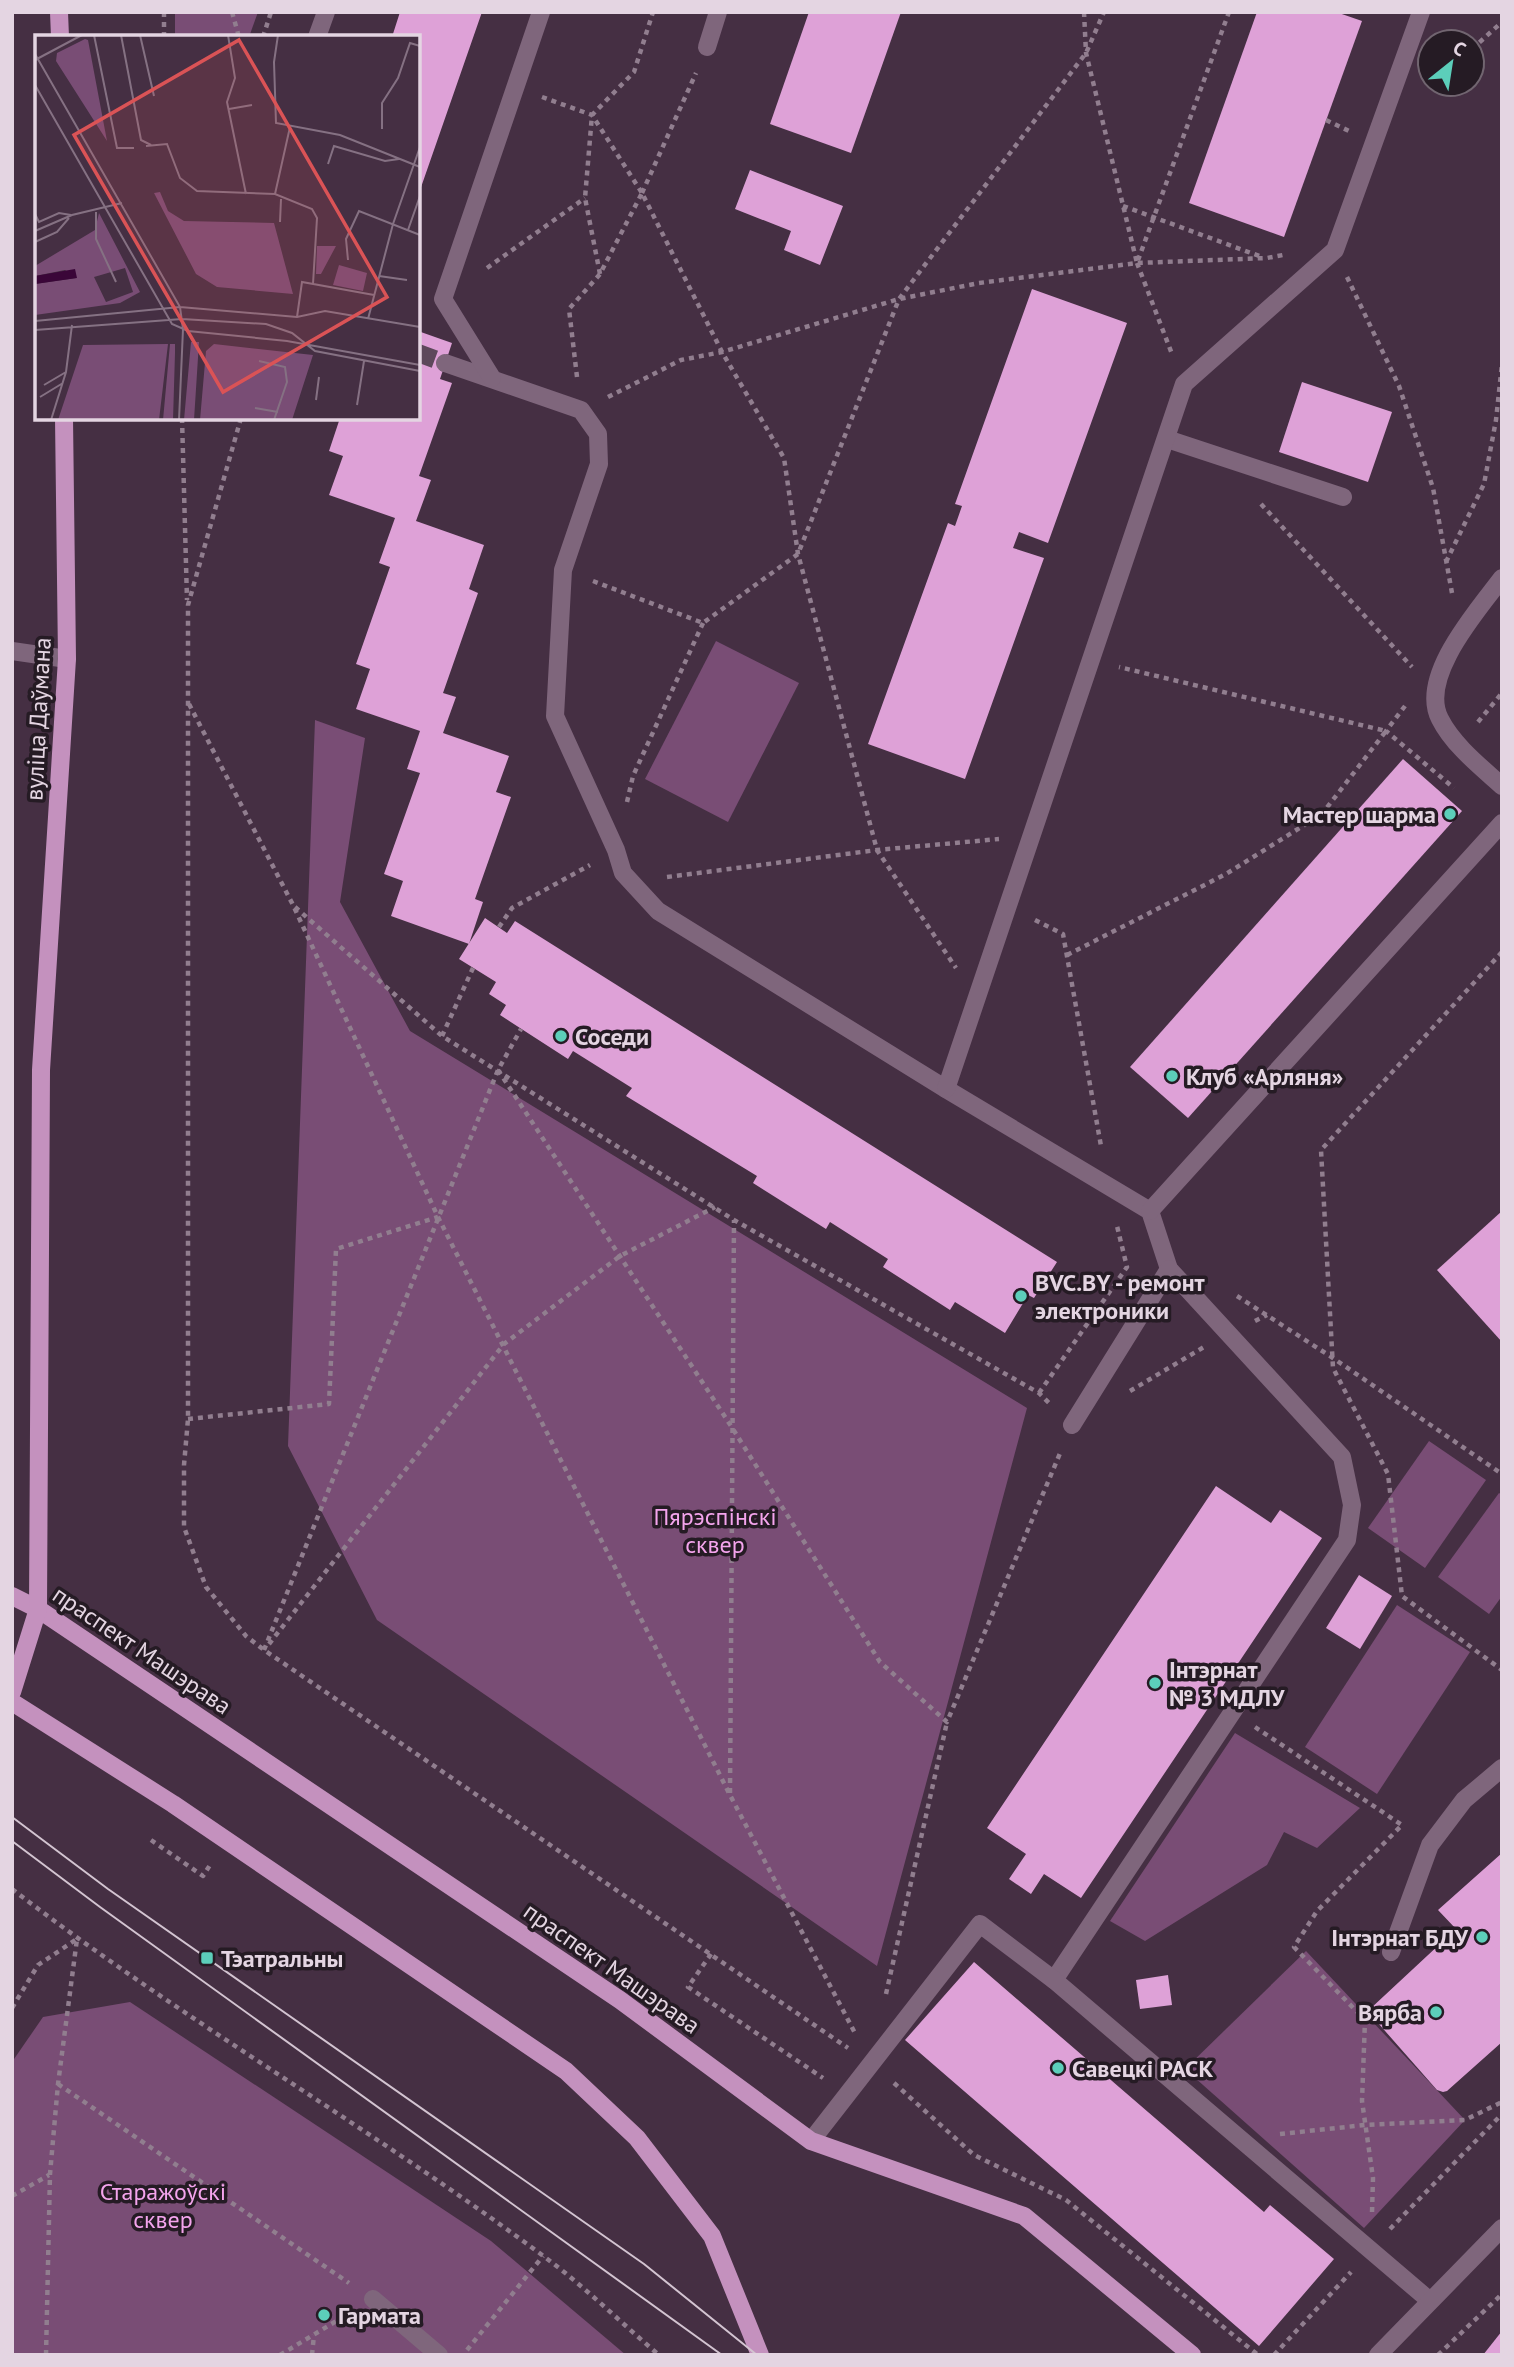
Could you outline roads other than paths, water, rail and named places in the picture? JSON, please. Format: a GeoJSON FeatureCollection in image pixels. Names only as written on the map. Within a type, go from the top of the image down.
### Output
{"type":"FeatureCollection","features":[{"type":"Feature","properties":{"kind":"main road"},"geometry":{"type":"LineString","coordinates":[[59,12],[60,35]]}},
{"type":"Feature","properties":{"kind":"main road","name":"вуліца Даўмана"},"geometry":{"type":"LineString","coordinates":[[12,1692],[38,1609],[41,1070],[67,659],[64,420]]}},
{"type":"Feature","properties":{"kind":"main road","name":"праспект Машэрава"},"geometry":{"type":"LineString","coordinates":[[12,1596],[38,1609],[620,2000],[811,2141],[1024,2216],[1192,2355]]}},
{"type":"Feature","properties":{"kind":"main road"},"geometry":{"type":"LineString","coordinates":[[12,1702],[173,1804],[566,2071],[637,2138],[712,2236],[760,2355]]}},
{"type":"Feature","properties":{"kind":"street"},"geometry":{"type":"LineString","coordinates":[[318,35],[326,12]]}},
{"type":"Feature","properties":{"kind":"street"},"geometry":{"type":"LineString","coordinates":[[492,378],[443,299],[541,12]]}},
{"type":"Feature","properties":{"kind":"street"},"geometry":{"type":"LineString","coordinates":[[707,47],[718,12]]}},
{"type":"Feature","properties":{"kind":"street"},"geometry":{"type":"LineString","coordinates":[[946,1089],[1184,384],[1335,250],[1421,12]]}},
{"type":"Feature","properties":{"kind":"street"},"geometry":{"type":"LineString","coordinates":[[445,363],[580,410],[598,434],[599,464],[563,570],[555,716],[616,850],[622,873],[658,911],[1150,1211],[1169,1269],[1342,1457],[1352,1505],[1347,1540],[1054,1980]]}},
{"type":"Feature","properties":{"kind":"street"},"geometry":{"type":"LineString","coordinates":[[1167,439],[1343,497]]}},
{"type":"Feature","properties":{"kind":"street"},"geometry":{"type":"LineString","coordinates":[[1502,578],[1460,635],[1446,661],[1435,691],[1439,718],[1463,750],[1502,786]]}},
{"type":"Feature","properties":{"kind":"street"},"geometry":{"type":"LineString","coordinates":[[12,651],[67,659]]}},
{"type":"Feature","properties":{"kind":"street"},"geometry":{"type":"LineString","coordinates":[[1150,1211],[1502,823]]}},
{"type":"Feature","properties":{"kind":"street"},"geometry":{"type":"LineString","coordinates":[[1072,1425],[1169,1269]]}},
{"type":"Feature","properties":{"kind":"street"},"geometry":{"type":"LineString","coordinates":[[1391,1952],[1430,1845],[1464,1800],[1502,1768]]}},
{"type":"Feature","properties":{"kind":"street"},"geometry":{"type":"LineString","coordinates":[[811,2141],[980,1924],[1054,1980],[1429,2300]]}},
{"type":"Feature","properties":{"kind":"street"},"geometry":{"type":"LineString","coordinates":[[1378,2355],[1502,2228]]}},
{"type":"Feature","properties":{"kind":"street"},"geometry":{"type":"LineString","coordinates":[[373,2299],[439,2355]]}},
{"type":"Feature","properties":{"kind":"tunnel"},"geometry":{"type":"LineString","coordinates":[[420,354],[445,363]]}},
{"type":"Feature","properties":{"kind":"tram line"},"geometry":{"type":"LineString","coordinates":[[12,1817],[108,1889],[644,2264],[757,2355]]}},
{"type":"Feature","properties":{"kind":"tram line"},"geometry":{"type":"LineString","coordinates":[[12,1841],[722,2355]]}},
{"type":"Feature","properties":{"kind":"place","name":"Мастер шарма"},"geometry":{"type":"Point","coordinates":[1450,814]}},
{"type":"Feature","properties":{"kind":"place","name":"Соседи"},"geometry":{"type":"Point","coordinates":[561,1036]}},
{"type":"Feature","properties":{"kind":"place","name":"Клуб «Арляня»"},"geometry":{"type":"Point","coordinates":[1172,1076]}},
{"type":"Feature","properties":{"kind":"place","name":"BVC.BY - ремонт электроники"},"geometry":{"type":"Point","coordinates":[1021,1296]}},
{"type":"Feature","properties":{"kind":"place","name":"Інтэрнат № 3 МДЛУ"},"geometry":{"type":"Point","coordinates":[1155,1683]}},
{"type":"Feature","properties":{"kind":"place","name":"Інтэрнат БДУ"},"geometry":{"type":"Point","coordinates":[1482,1937]}},
{"type":"Feature","properties":{"kind":"place","name":"Тэатральны"},"geometry":{"type":"Point","coordinates":[207,1958]}},
{"type":"Feature","properties":{"kind":"place","name":"Вярба"},"geometry":{"type":"Point","coordinates":[1436,2012]}},
{"type":"Feature","properties":{"kind":"place","name":"Савецкі РАСК"},"geometry":{"type":"Point","coordinates":[1058,2068]}},
{"type":"Feature","properties":{"kind":"place","name":"Гармата"},"geometry":{"type":"Point","coordinates":[324,2315]}},
{"type":"Feature","properties":{"kind":"park label","name":"Пярэспінскі сквер"},"geometry":{"type":"Point","coordinates":[715,1530]}},
{"type":"Feature","properties":{"kind":"park label","name":"Старажоўскі сквер"},"geometry":{"type":"Point","coordinates":[163,2205]}}]}
